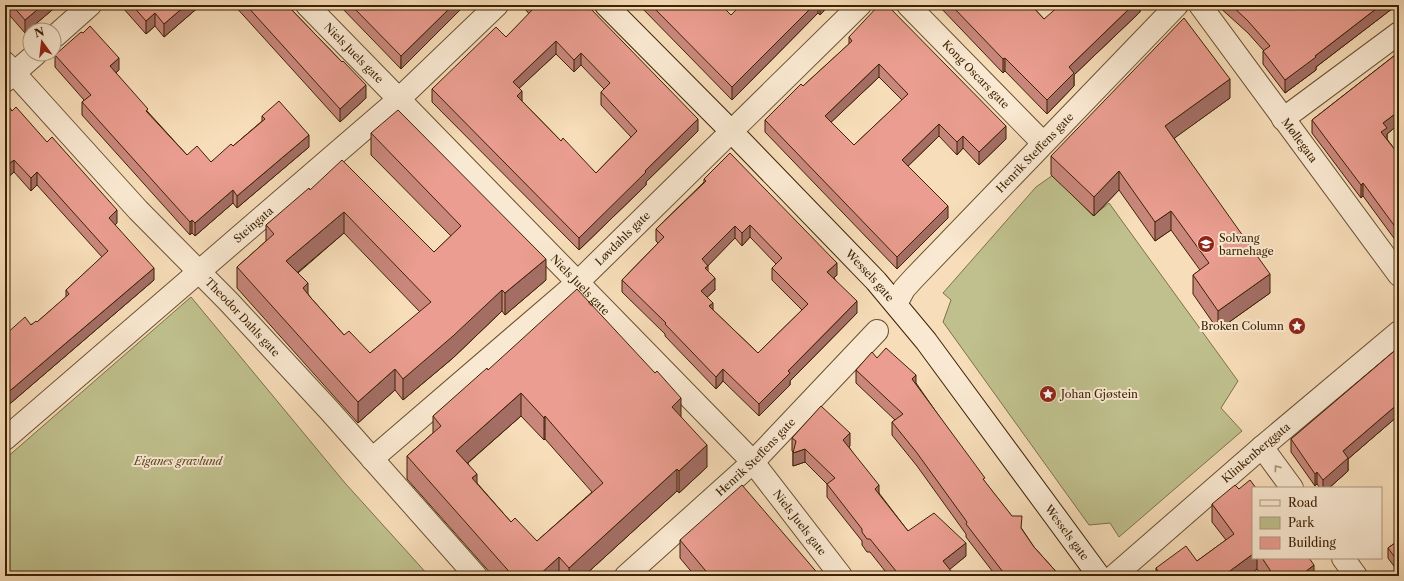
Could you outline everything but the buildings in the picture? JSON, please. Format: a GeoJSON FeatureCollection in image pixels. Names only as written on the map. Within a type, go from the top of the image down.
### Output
{"type":"FeatureCollection","features":[{"type":"Feature","properties":{"kind":"street"},"geometry":{"type":"LineString","coordinates":[[62,31],[90,5]]}},
{"type":"Feature","properties":{"kind":"street","name":"Niels Juels gate"},"geometry":{"type":"LineString","coordinates":[[307,5],[753,462],[841,576]]}},
{"type":"Feature","properties":{"kind":"street","name":"Steingata"},"geometry":{"type":"LineString","coordinates":[[5,439],[399,99],[497,5]]}},
{"type":"Feature","properties":{"kind":"street","name":"Wessels gate"},"geometry":{"type":"LineString","coordinates":[[606,5],[731,131],[876,281],[896,304],[926,341],[1099,576]]}},
{"type":"Feature","properties":{"kind":"street","name":"Løvdahls gate"},"geometry":{"type":"LineString","coordinates":[[372,459],[578,282],[860,5]]}},
{"type":"Feature","properties":{"kind":"street","name":"Kong Oscars gate"},"geometry":{"type":"LineString","coordinates":[[908,5],[1043,144]]}},
{"type":"Feature","properties":{"kind":"street","name":"Henrik Steffens gate"},"geometry":{"type":"LineString","coordinates":[[896,304],[909,283],[1177,5]]}},
{"type":"Feature","properties":{"kind":"street","name":"Møllegata"},"geometry":{"type":"LineString","coordinates":[[1200,5],[1399,275]]}},
{"type":"Feature","properties":{"kind":"street"},"geometry":{"type":"LineString","coordinates":[[1283,119],[1399,33]]}},
{"type":"Feature","properties":{"kind":"street"},"geometry":{"type":"LineString","coordinates":[[8,72],[24,62]]}},
{"type":"Feature","properties":{"kind":"street","name":"Theodor Dahls gate"},"geometry":{"type":"LineString","coordinates":[[8,72],[199,273],[229,302],[329,410],[476,576]]}},
{"type":"Feature","properties":{"kind":"street","name":"Henrik Steffens gate"},"geometry":{"type":"LineString","coordinates":[[626,576],[753,462],[877,331]]}},
{"type":"Feature","properties":{"kind":"street","name":"Klinkenberggata"},"geometry":{"type":"LineString","coordinates":[[1114,576],[1262,447],[1399,332]]}},
{"type":"Feature","properties":{"kind":"street"},"geometry":{"type":"LineString","coordinates":[[1262,447],[1291,487]]}},
{"type":"Feature","properties":{"kind":"street"},"geometry":{"type":"LineString","coordinates":[[1344,559],[1356,576]]}},
{"type":"Feature","properties":{"kind":"green space"},"geometry":{"type":"Polygon","coordinates":[[[1053,175],[1093,216],[1109,203],[1238,381],[1221,408],[1242,431],[1119,537],[1110,523],[1089,525],[943,322],[951,300],[943,293],[1036,187],[1053,175]]]}},
{"type":"Feature","properties":{"kind":"green space","name":"Eiganes gravlund"},"geometry":{"type":"Polygon","coordinates":[[[191,297],[345,483],[429,576],[5,576],[5,459],[191,297]]]}},
{"type":"Feature","properties":{"kind":"place","name":"Solvang barnehage"},"geometry":{"type":"Point","coordinates":[1206,244]}},
{"type":"Feature","properties":{"kind":"place","name":"Broken Column"},"geometry":{"type":"Point","coordinates":[1297,326]}},
{"type":"Feature","properties":{"kind":"place","name":"Johan Gjøstein"},"geometry":{"type":"Point","coordinates":[1048,394]}}]}
